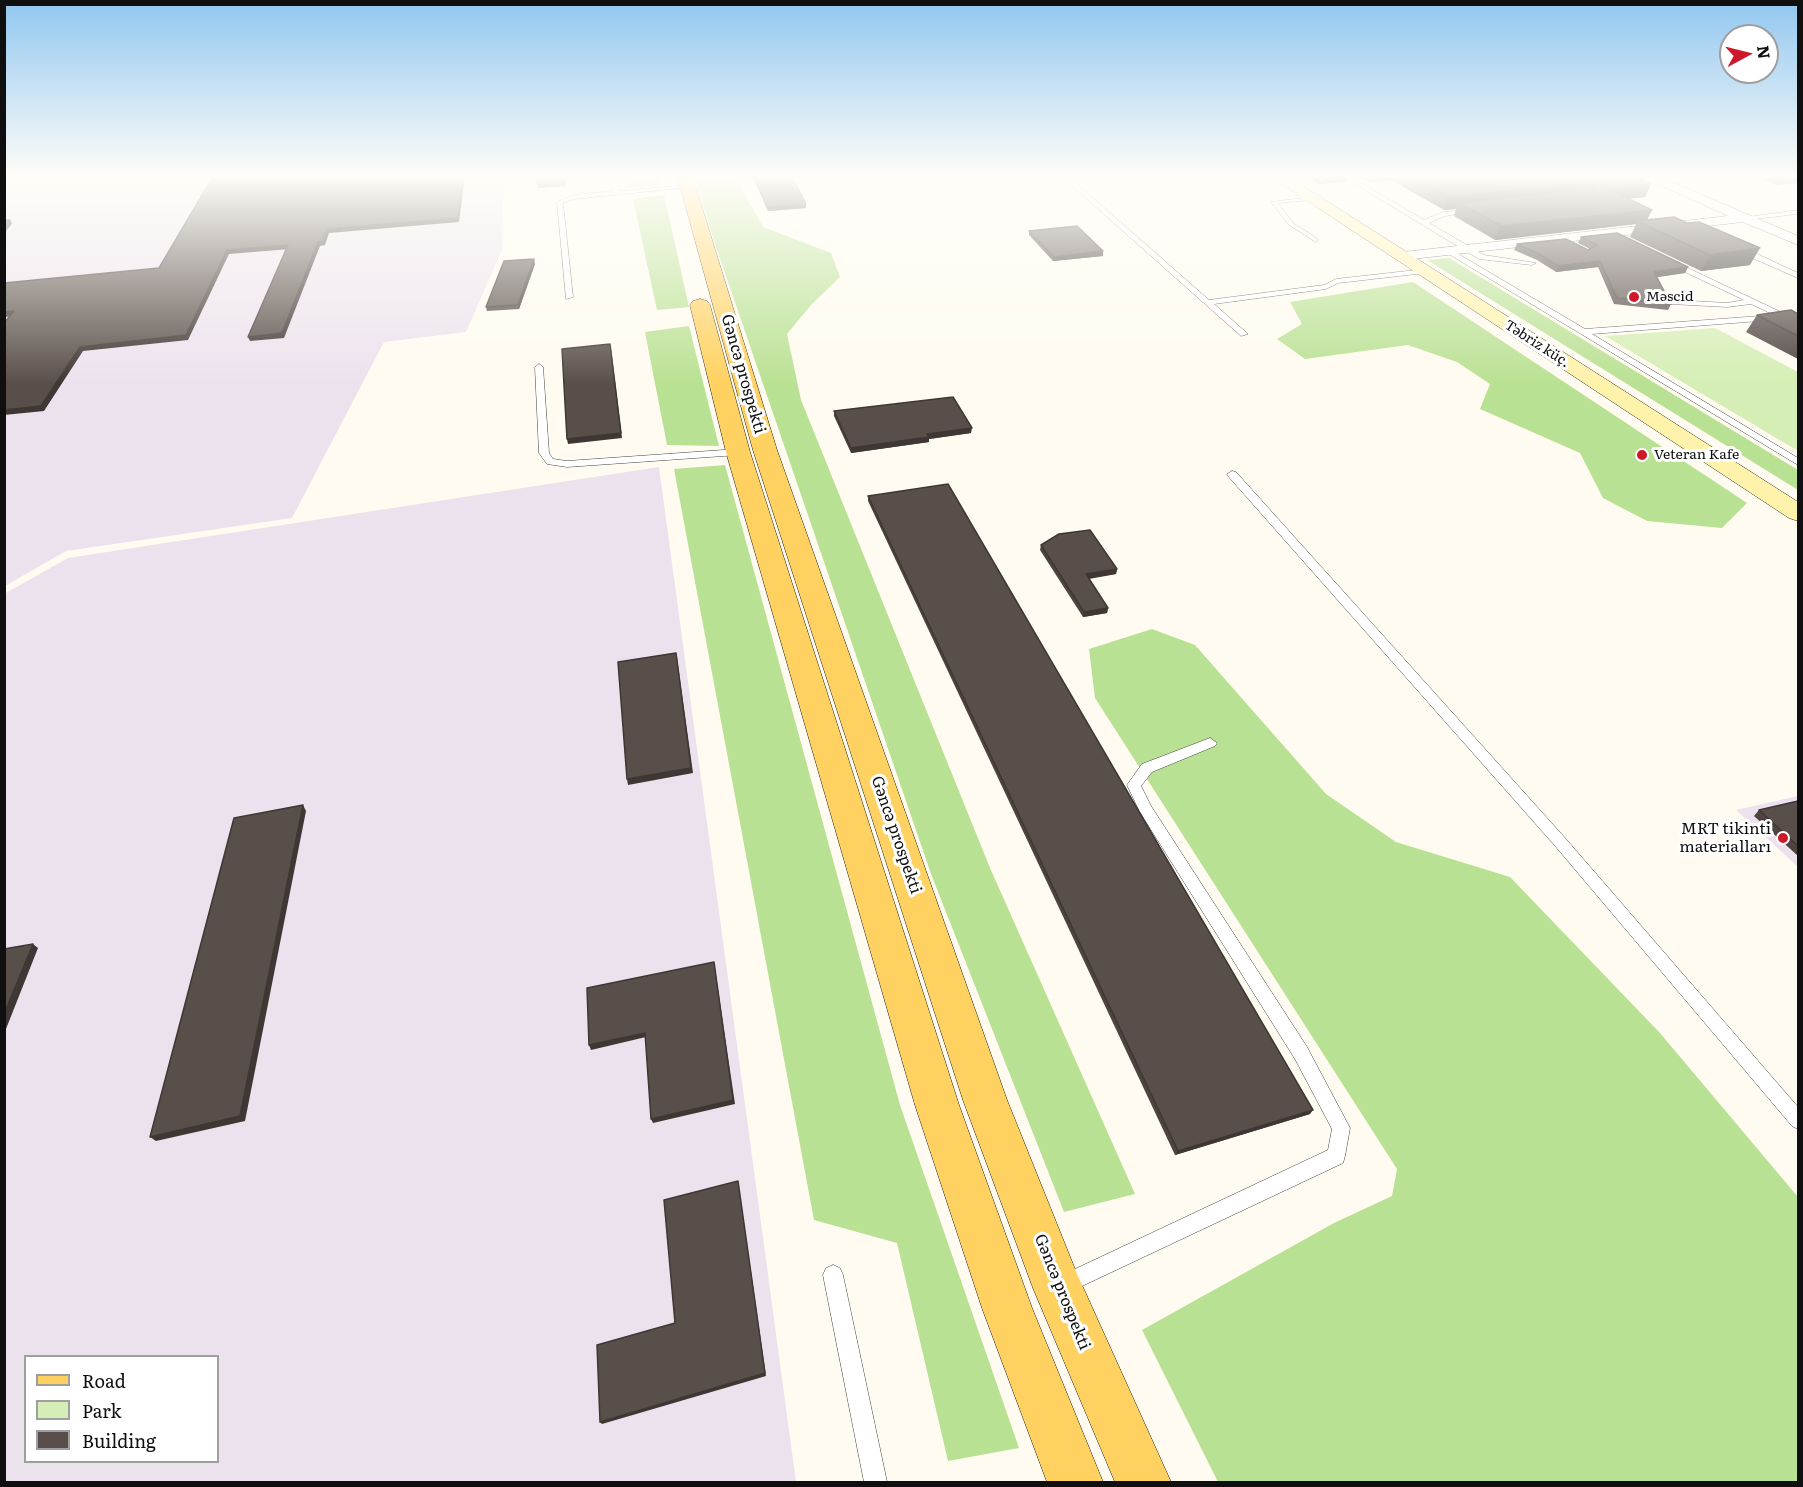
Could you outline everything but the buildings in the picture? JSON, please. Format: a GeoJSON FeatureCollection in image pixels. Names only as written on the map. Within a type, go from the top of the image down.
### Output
{"type":"FeatureCollection","features":[{"type":"Feature","properties":{"kind":"main road","name":"Gəncə prospekti"},"geometry":{"type":"LineString","coordinates":[[692,244],[738,452],[937,1105],[1007,1308],[1075,1482]]}},
{"type":"Feature","properties":{"kind":"main road","name":"Gəncə prospekti"},"geometry":{"type":"LineString","coordinates":[[698,244],[985,1100],[1058,1288],[1143,1482]]}},
{"type":"Feature","properties":{"kind":"main road","name":"Təbriz küç."},"geometry":{"type":"LineString","coordinates":[[1384,244],[1793,506]]}},
{"type":"Feature","properties":{"kind":"street"},"geometry":{"type":"LineString","coordinates":[[1403,256],[1512,244]]}},
{"type":"Feature","properties":{"kind":"lane"},"geometry":{"type":"LineString","coordinates":[[564,244],[569,297]]}},
{"type":"Feature","properties":{"kind":"lane"},"geometry":{"type":"LineString","coordinates":[[1142,244],[1244,334]]}},
{"type":"Feature","properties":{"kind":"lane"},"geometry":{"type":"LineString","coordinates":[[1461,244],[1493,259],[1532,263]]}},
{"type":"Feature","properties":{"kind":"lane"},"geometry":{"type":"LineString","coordinates":[[1573,244],[1580,248]]}},
{"type":"Feature","properties":{"kind":"lane"},"geometry":{"type":"LineString","coordinates":[[1729,244],[1798,276]]}},
{"type":"Feature","properties":{"kind":"lane"},"geometry":{"type":"LineString","coordinates":[[1450,251],[1798,462]]}},
{"type":"Feature","properties":{"kind":"lane"},"geometry":{"type":"LineString","coordinates":[[1662,257],[1785,316]]}},
{"type":"Feature","properties":{"kind":"lane"},"geometry":{"type":"LineString","coordinates":[[1209,302],[1326,287],[1336,281],[1425,271]]}},
{"type":"Feature","properties":{"kind":"lane"},"geometry":{"type":"LineString","coordinates":[[1674,302],[1720,305],[1752,301]]}},
{"type":"Feature","properties":{"kind":"lane"},"geometry":{"type":"LineString","coordinates":[[1584,332],[1798,315]]}},
{"type":"Feature","properties":{"kind":"lane"},"geometry":{"type":"LineString","coordinates":[[1771,318],[1789,327]]}},
{"type":"Feature","properties":{"kind":"lane"},"geometry":{"type":"LineString","coordinates":[[539,367],[544,453],[550,462],[567,464],[738,452]]}},
{"type":"Feature","properties":{"kind":"lane"},"geometry":{"type":"LineString","coordinates":[[1232,474],[1561,843],[1798,1120]]}},
{"type":"Feature","properties":{"kind":"lane"},"geometry":{"type":"LineString","coordinates":[[1058,1288],[1336,1156],[1341,1128],[1301,1053],[1145,807],[1134,784],[1147,768],[1210,743]]}},
{"type":"Feature","properties":{"kind":"lane"},"geometry":{"type":"LineString","coordinates":[[832,1275],[876,1482]]}},
{"type":"Feature","properties":{"kind":"shaded area"},"geometry":{"type":"Polygon","coordinates":[[[5,244],[502,244],[502,250],[466,332],[384,342],[292,518],[66,551],[5,586],[5,244]]]}},
{"type":"Feature","properties":{"kind":"shaded area"},"geometry":{"type":"Polygon","coordinates":[[[659,467],[796,1482],[5,1482],[4,594],[68,558],[659,467]]]}},
{"type":"Feature","properties":{"kind":"shaded area","name":"MRT tikinti materialları"},"geometry":{"type":"Polygon","coordinates":[[[1798,796],[1798,867],[1736,810],[1798,796]]]}},
{"type":"Feature","properties":{"kind":"green space"},"geometry":{"type":"Polygon","coordinates":[[[643,244],[675,244],[689,307],[657,310],[643,244]]]}},
{"type":"Feature","properties":{"kind":"green space"},"geometry":{"type":"Polygon","coordinates":[[[715,244],[808,244],[831,253],[840,277],[811,305],[787,334],[801,400],[990,868],[1135,1194],[1064,1212],[931,874],[715,244]]]}},
{"type":"Feature","properties":{"kind":"green space"},"geometry":{"type":"Polygon","coordinates":[[[1449,258],[1798,470],[1798,490],[1427,260],[1449,258]]]}},
{"type":"Feature","properties":{"kind":"green space"},"geometry":{"type":"Polygon","coordinates":[[[1413,282],[1747,503],[1722,528],[1647,521],[1603,498],[1580,453],[1480,409],[1490,384],[1457,362],[1408,345],[1305,359],[1277,339],[1302,324],[1290,302],[1413,282]]]}},
{"type":"Feature","properties":{"kind":"green space"},"geometry":{"type":"Polygon","coordinates":[[[689,326],[719,446],[667,445],[645,332],[689,326]]]}},
{"type":"Feature","properties":{"kind":"green space"},"geometry":{"type":"Polygon","coordinates":[[[1715,328],[1798,372],[1798,451],[1605,336],[1715,328]]]}},
{"type":"Feature","properties":{"kind":"green space"},"geometry":{"type":"Polygon","coordinates":[[[725,465],[900,1105],[1019,1448],[948,1461],[897,1243],[814,1220],[674,469],[725,465]]]}},
{"type":"Feature","properties":{"kind":"green space"},"geometry":{"type":"Polygon","coordinates":[[[1152,629],[1195,645],[1326,794],[1396,842],[1510,877],[1660,1033],[1798,1197],[1798,1482],[1218,1482],[1142,1330],[1334,1223],[1392,1196],[1397,1169],[1095,698],[1089,649],[1152,629]]]}},
{"type":"Feature","properties":{"kind":"place","name":"Məscid"},"geometry":{"type":"Point","coordinates":[1634,297]}},
{"type":"Feature","properties":{"kind":"place","name":"Veteran Kafe"},"geometry":{"type":"Point","coordinates":[1642,455]}},
{"type":"Feature","properties":{"kind":"place","name":"MRT tikinti materialları"},"geometry":{"type":"Point","coordinates":[1783,838]}}]}
